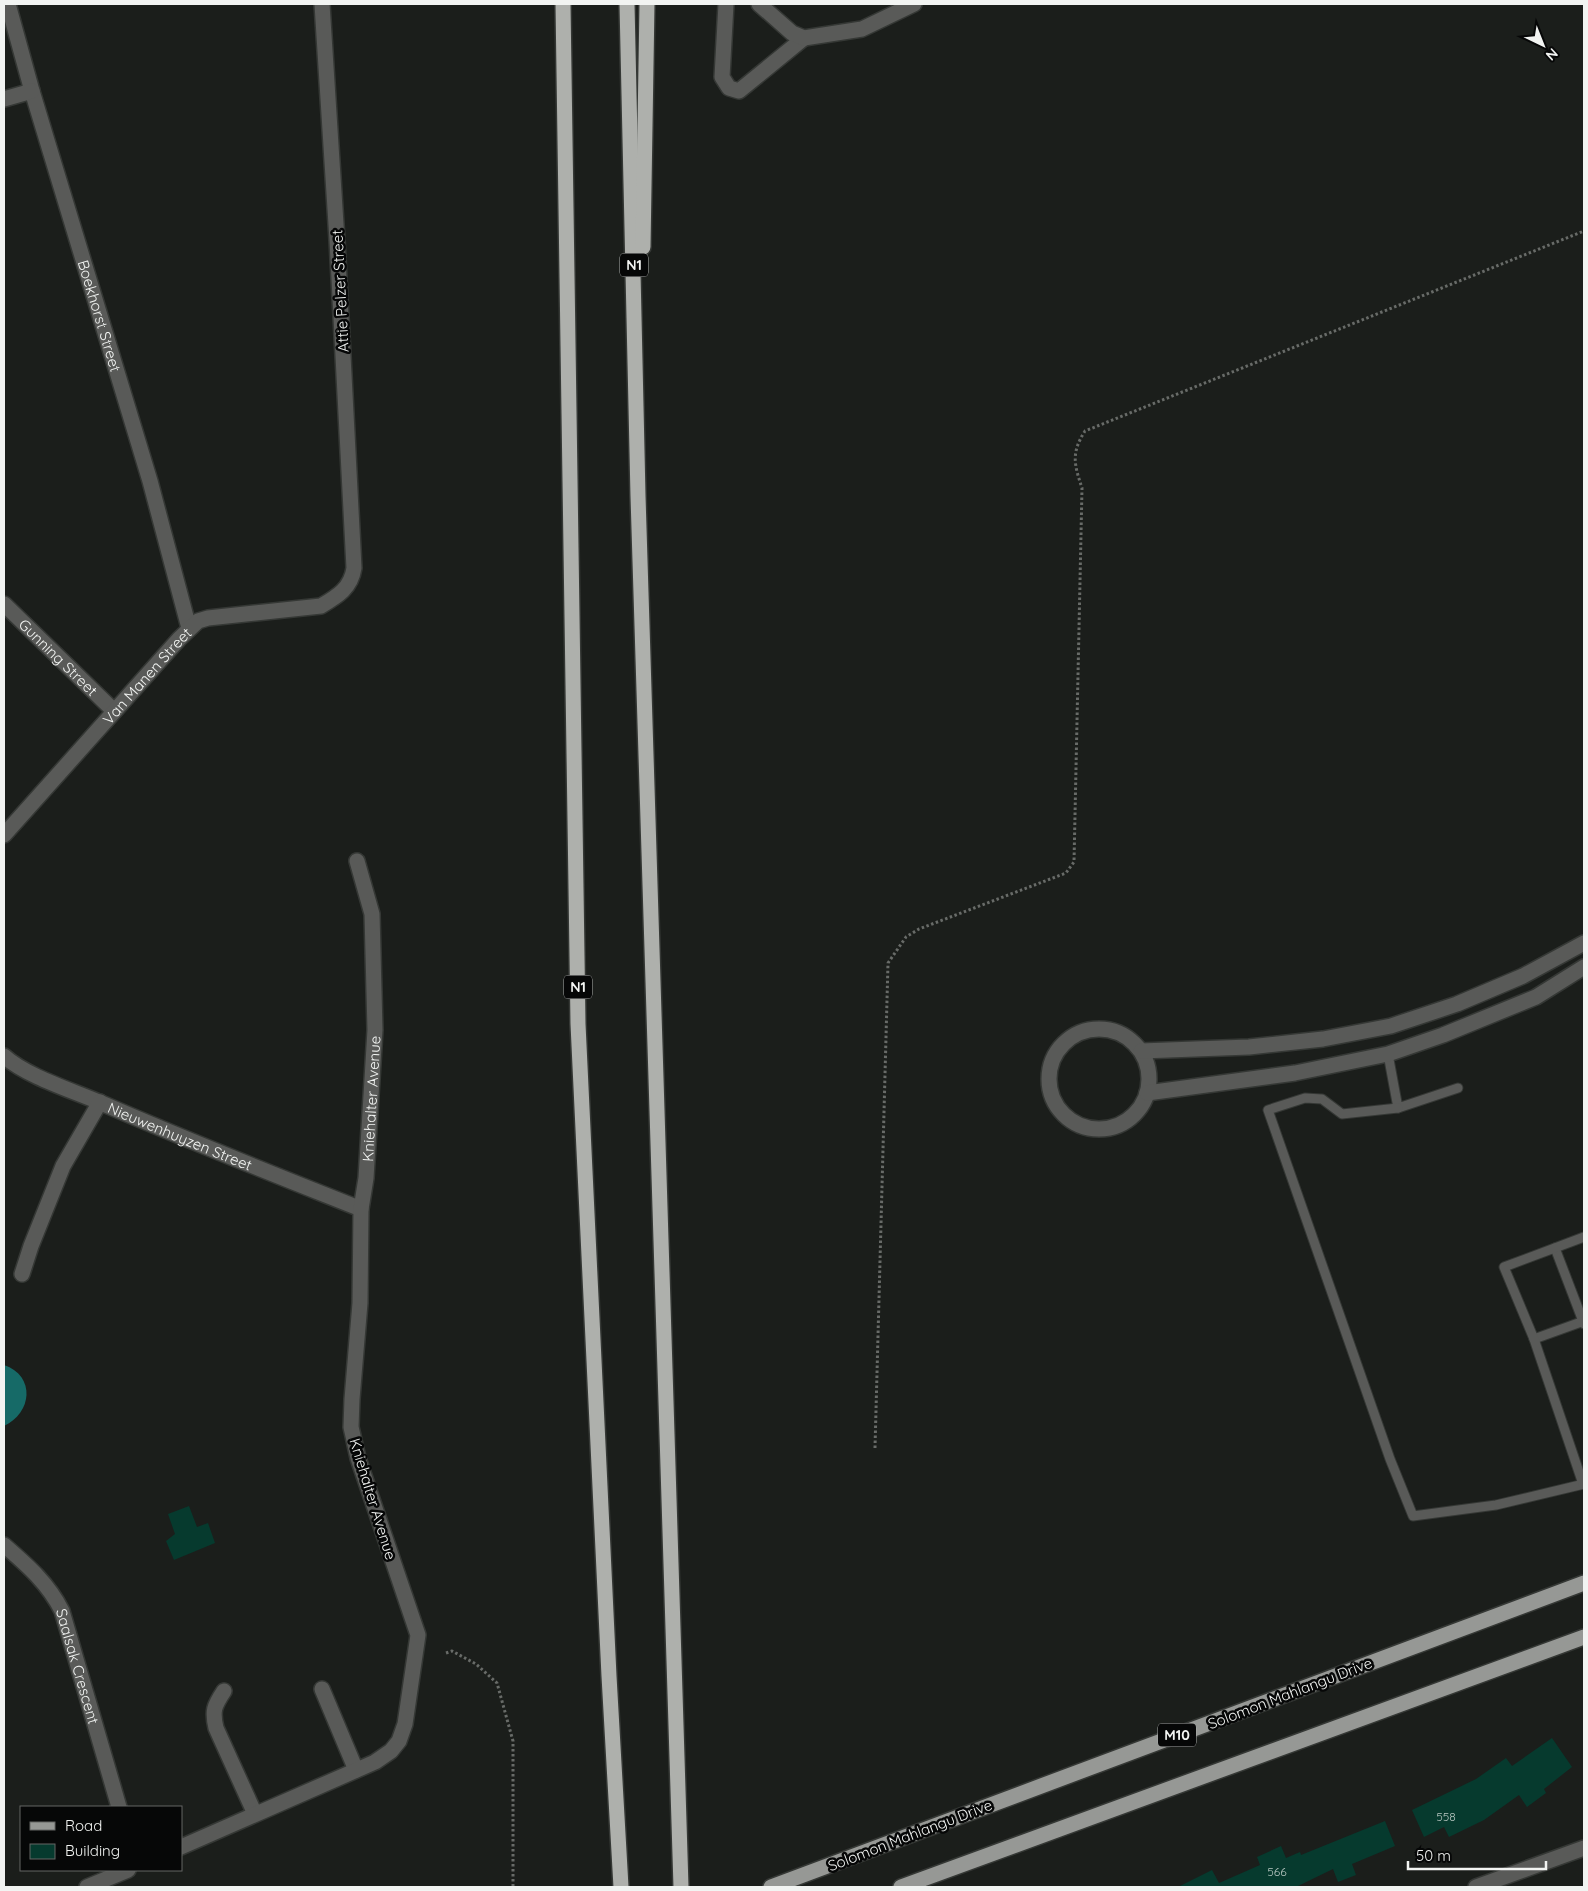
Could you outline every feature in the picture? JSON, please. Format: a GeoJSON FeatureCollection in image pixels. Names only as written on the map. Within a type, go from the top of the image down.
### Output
{"type":"FeatureCollection","features":[{"type":"Feature","properties":{"kind":"highway"},"geometry":{"type":"LineString","coordinates":[[555,4],[565,86]]}},
{"type":"Feature","properties":{"kind":"highway","name":"N1"},"geometry":{"type":"LineString","coordinates":[[563,4],[578,1024],[621,1887]]}},
{"type":"Feature","properties":{"kind":"highway","name":"N1"},"geometry":{"type":"LineString","coordinates":[[627,4],[638,496],[681,1887]]}},
{"type":"Feature","properties":{"kind":"highway"},"geometry":{"type":"LineString","coordinates":[[638,496],[647,4]]}},
{"type":"Feature","properties":{"kind":"main road","name":"Solomon Mahlangu Drive"},"geometry":{"type":"LineString","coordinates":[[770,1887],[1584,1582]]}},
{"type":"Feature","properties":{"kind":"main road"},"geometry":{"type":"LineString","coordinates":[[901,1887],[1584,1637]]}},
{"type":"Feature","properties":{"kind":"street","name":"Boekhorst Street"},"geometry":{"type":"LineString","coordinates":[[8,4],[32,91],[150,481],[189,628]]}},
{"type":"Feature","properties":{"kind":"street","name":"Attie Pelzer Street"},"geometry":{"type":"LineString","coordinates":[[322,4],[345,381],[353,578]]}},
{"type":"Feature","properties":{"kind":"street"},"geometry":{"type":"LineString","coordinates":[[726,4],[722,77],[729,88],[739,91],[804,38],[862,29],[914,4]]}},
{"type":"Feature","properties":{"kind":"street"},"geometry":{"type":"LineString","coordinates":[[759,4],[792,33],[804,38]]}},
{"type":"Feature","properties":{"kind":"street"},"geometry":{"type":"LineString","coordinates":[[4,99],[32,91]]}},
{"type":"Feature","properties":{"kind":"street","name":"Van Manen Street"},"geometry":{"type":"LineString","coordinates":[[4,835],[189,628],[208,618],[321,606],[336,598],[353,578]]}},
{"type":"Feature","properties":{"kind":"street","name":"Gunning Street"},"geometry":{"type":"LineString","coordinates":[[4,604],[114,711]]}},
{"type":"Feature","properties":{"kind":"street","name":"Kniehalter Avenue"},"geometry":{"type":"LineString","coordinates":[[182,1847],[375,1762],[391,1751],[399,1741],[410,1701],[418,1635],[358,1458],[351,1426],[360,1303],[361,1209],[366,1178],[375,1030],[372,914],[357,861]]}},
{"type":"Feature","properties":{"kind":"street"},"geometry":{"type":"LineString","coordinates":[[1141,1051],[1249,1047],[1323,1039],[1391,1026],[1457,1004],[1515,980],[1584,943]]}},
{"type":"Feature","properties":{"kind":"street"},"geometry":{"type":"LineString","coordinates":[[1147,1093],[1295,1073],[1388,1054],[1443,1035],[1536,997],[1584,968]]}},
{"type":"Feature","properties":{"kind":"street"},"geometry":{"type":"LineString","coordinates":[[1103,1028],[1119,1033],[1132,1041],[1141,1051],[1147,1064],[1149,1078],[1147,1093],[1141,1107],[1132,1118],[1105,1130],[1090,1130],[1074,1124],[1060,1113],[1051,1098],[1048,1081],[1050,1063],[1059,1048],[1071,1037],[1086,1030],[1103,1028]]}},
{"type":"Feature","properties":{"kind":"street","name":"Nieuwenhuyzen Street"},"geometry":{"type":"LineString","coordinates":[[4,1056],[28,1070],[171,1133],[361,1209]]}},
{"type":"Feature","properties":{"kind":"street"},"geometry":{"type":"LineString","coordinates":[[22,1274],[63,1166],[100,1102]]}},
{"type":"Feature","properties":{"kind":"street","name":"Saalsak Crescent"},"geometry":{"type":"LineString","coordinates":[[4,1545],[37,1574],[53,1594],[62,1611],[120,1806]]}},
{"type":"Feature","properties":{"kind":"street"},"geometry":{"type":"LineString","coordinates":[[322,1689],[356,1770]]}},
{"type":"Feature","properties":{"kind":"street"},"geometry":{"type":"LineString","coordinates":[[224,1691],[217,1702],[213,1715],[255,1814]]}},
{"type":"Feature","properties":{"kind":"street"},"geometry":{"type":"LineString","coordinates":[[1476,1887],[1584,1848]]}},
{"type":"Feature","properties":{"kind":"street"},"geometry":{"type":"LineString","coordinates":[[87,1887],[126,1871]]}},
{"type":"Feature","properties":{"kind":"lane"},"geometry":{"type":"LineString","coordinates":[[1388,1054],[1398,1108]]}},
{"type":"Feature","properties":{"kind":"lane"},"geometry":{"type":"LineString","coordinates":[[1458,1088],[1398,1108],[1342,1114],[1322,1099],[1305,1098],[1268,1110],[1390,1459],[1413,1516],[1496,1505],[1584,1484],[1534,1339],[1504,1267],[1584,1237]]}},
{"type":"Feature","properties":{"kind":"lane"},"geometry":{"type":"LineString","coordinates":[[1534,1339],[1584,1322],[1555,1248]]}},
{"type":"Feature","properties":{"kind":"path"},"geometry":{"type":"LineString","coordinates":[[875,1448],[888,963],[906,937],[919,929],[1066,873],[1074,862],[1082,488],[1074,464],[1077,444],[1085,431],[1584,232]]}},
{"type":"Feature","properties":{"kind":"path"},"geometry":{"type":"LineString","coordinates":[[446,1653],[452,1652],[476,1664],[497,1683],[502,1698],[513,1741],[513,1887]]}},
{"type":"Feature","properties":{"kind":"water"},"geometry":{"type":"Polygon","coordinates":[[[4,1365],[14,1370],[21,1377],[27,1395],[20,1413],[4,1426],[4,1365]]]}},
{"type":"Feature","properties":{"kind":"building"},"geometry":{"type":"Polygon","coordinates":[[[189,1506],[197,1527],[208,1523],[215,1543],[174,1560],[166,1541],[175,1534],[168,1514],[189,1506]]]}},
{"type":"Feature","properties":{"kind":"building"},"geometry":{"type":"Polygon","coordinates":[[[1552,1738],[1572,1767],[1544,1789],[1546,1793],[1527,1807],[1519,1795],[1484,1820],[1449,1837],[1444,1827],[1424,1837],[1412,1810],[1476,1779],[1506,1758],[1512,1766],[1552,1738]]]}},
{"type":"Feature","properties":{"kind":"building"},"geometry":{"type":"Polygon","coordinates":[[[1385,1821],[1395,1846],[1352,1864],[1356,1875],[1338,1882],[1333,1869],[1296,1887],[1178,1887],[1212,1870],[1219,1883],[1260,1865],[1257,1857],[1281,1846],[1286,1858],[1300,1852],[1301,1855],[1385,1821]]]}}]}
